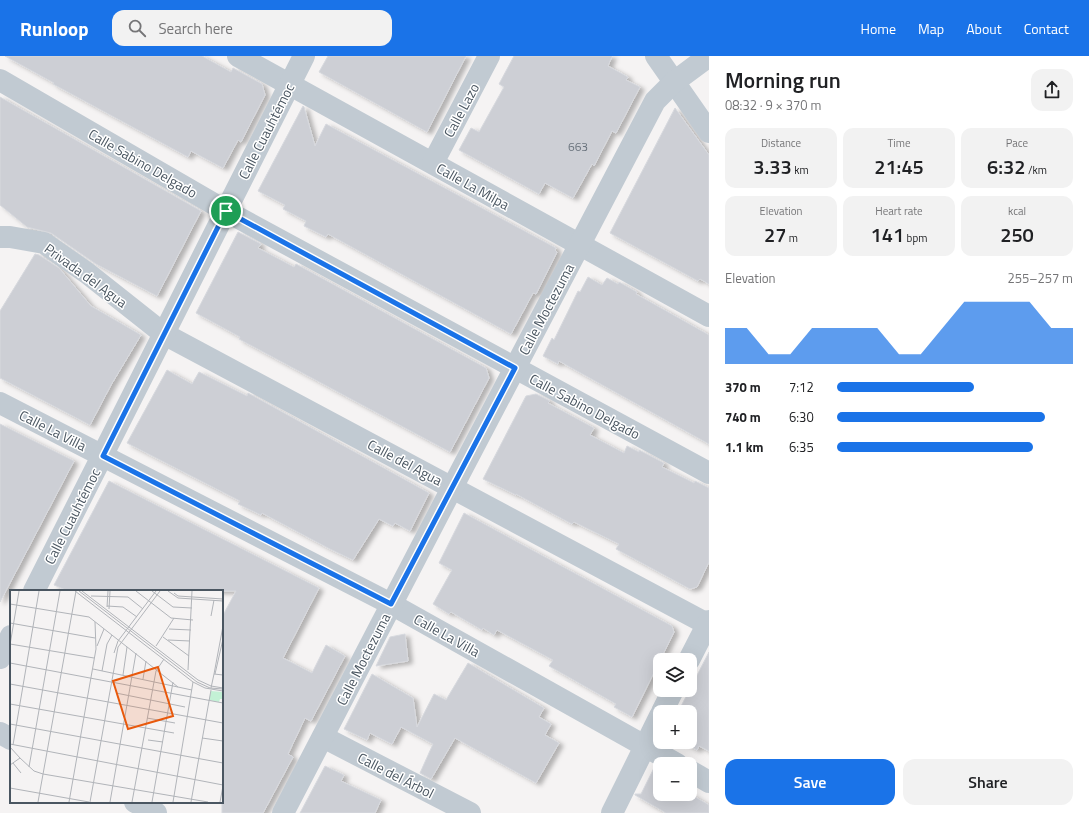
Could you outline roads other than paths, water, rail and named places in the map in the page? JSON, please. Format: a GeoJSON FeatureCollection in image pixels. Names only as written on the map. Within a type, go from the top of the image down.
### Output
{"type":"FeatureCollection","features":[{"type":"Feature","properties":{"kind":"street","name":"Calle La Milpa"},"geometry":{"type":"LineString","coordinates":[[238,56],[709,316]]}},
{"type":"Feature","properties":{"kind":"street","name":"Calle Cuauhtémoc"},"geometry":{"type":"LineString","coordinates":[[35,590],[304,56]]}},
{"type":"Feature","properties":{"kind":"street","name":"Calle Lazo"},"geometry":{"type":"LineString","coordinates":[[433,163],[489,56]]}},
{"type":"Feature","properties":{"kind":"street"},"geometry":{"type":"LineString","coordinates":[[656,56],[709,132]]}},
{"type":"Feature","properties":{"kind":"street","name":"Calle Moctezuma"},"geometry":{"type":"LineString","coordinates":[[283,813],[655,101],[674,82],[709,56]]}},
{"type":"Feature","properties":{"kind":"street","name":"Calle Sabino Delgado"},"geometry":{"type":"LineString","coordinates":[[0,80],[226,211],[709,473]]}},
{"type":"Feature","properties":{"kind":"street","name":"Privada del Agua"},"geometry":{"type":"LineString","coordinates":[[0,237],[10,237],[44,244],[88,273],[164,334]]}},
{"type":"Feature","properties":{"kind":"street","name":"Calle del Agua"},"geometry":{"type":"LineString","coordinates":[[164,334],[709,624]]}},
{"type":"Feature","properties":{"kind":"street","name":"Calle La Villa"},"geometry":{"type":"LineString","coordinates":[[0,403],[391,604],[664,757]]}},
{"type":"Feature","properties":{"kind":"street"},"geometry":{"type":"LineString","coordinates":[[693,653],[709,624]]}},
{"type":"Feature","properties":{"kind":"street"},"geometry":{"type":"LineString","coordinates":[[0,658],[10,638]]}},
{"type":"Feature","properties":{"kind":"street"},"geometry":{"type":"LineString","coordinates":[[612,813],[653,729]]}},
{"type":"Feature","properties":{"kind":"street"},"geometry":{"type":"LineString","coordinates":[[0,733],[10,738]]}},
{"type":"Feature","properties":{"kind":"street","name":"Calle del Árbol"},"geometry":{"type":"LineString","coordinates":[[322,737],[470,813]]}},
{"type":"Feature","properties":{"kind":"street"},"geometry":{"type":"LineString","coordinates":[[697,775],[709,782]]}},
{"type":"Feature","properties":{"kind":"street"},"geometry":{"type":"LineString","coordinates":[[137,803],[156,813]]}}]}
